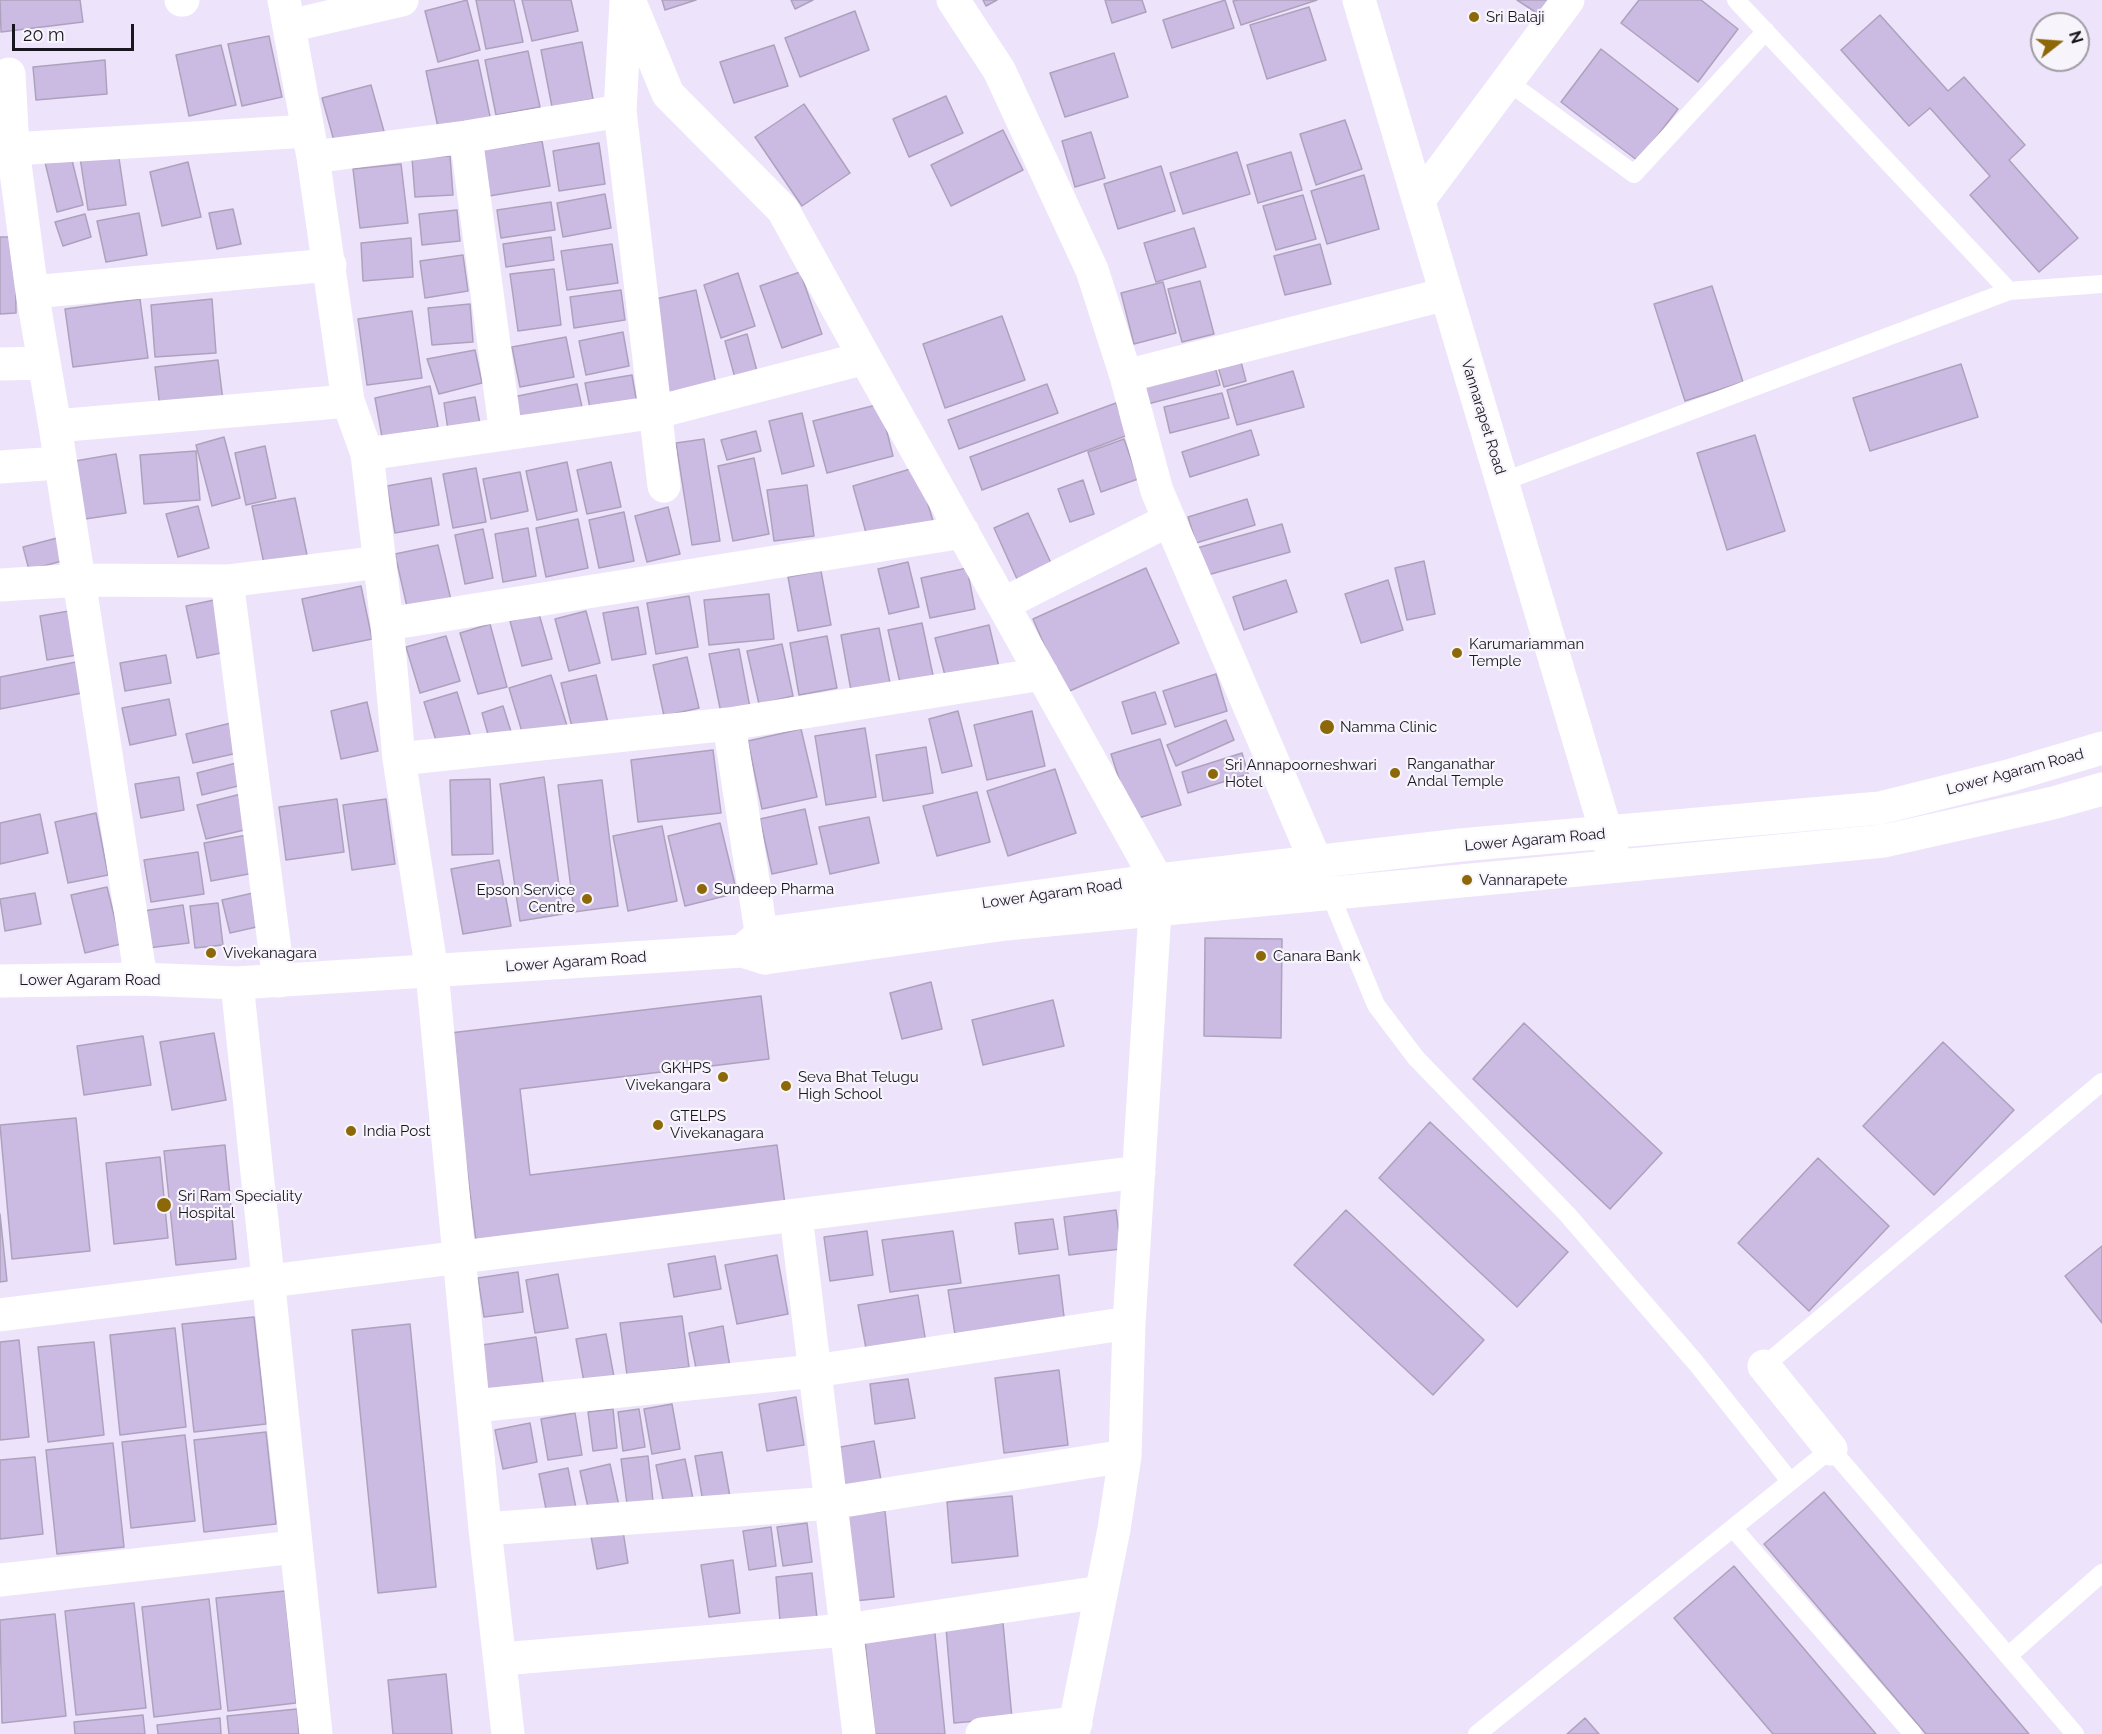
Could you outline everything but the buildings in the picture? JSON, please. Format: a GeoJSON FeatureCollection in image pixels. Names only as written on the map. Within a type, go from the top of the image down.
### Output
{"type":"FeatureCollection","features":[{"type":"Feature","properties":{"kind":"street"},"geometry":{"type":"LineString","coordinates":[[402,0],[286,13],[330,265],[348,401],[367,454],[387,624],[399,759],[432,972],[461,1255],[485,1529],[502,1659],[508,1734]]}},
{"type":"Feature","properties":{"kind":"street"},"geometry":{"type":"LineString","coordinates":[[627,0],[620,111],[664,486]]}},
{"type":"Feature","properties":{"kind":"street"},"geometry":{"type":"LineString","coordinates":[[627,0],[668,94],[783,210],[1042,674],[1156,895],[1129,1323],[1125,1456],[1074,1728],[982,1734]]}},
{"type":"Feature","properties":{"kind":"street"},"geometry":{"type":"LineString","coordinates":[[954,0],[999,70],[1087,259],[1126,376],[1157,491],[1317,862]]}},
{"type":"Feature","properties":{"kind":"street","name":"Vannarapet Road"},"geometry":{"type":"LineString","coordinates":[[1359,0],[1615,866]]}},
{"type":"Feature","properties":{"kind":"street"},"geometry":{"type":"LineString","coordinates":[[1419,200],[1568,0]]}},
{"type":"Feature","properties":{"kind":"street"},"geometry":{"type":"LineString","coordinates":[[9,74],[12,149],[32,292],[55,426],[59,463],[81,580],[141,979]]}},
{"type":"Feature","properties":{"kind":"street"},"geometry":{"type":"LineString","coordinates":[[12,149],[310,144],[466,137],[620,111]]}},
{"type":"Feature","properties":{"kind":"street"},"geometry":{"type":"LineString","coordinates":[[466,137],[506,434]]}},
{"type":"Feature","properties":{"kind":"street"},"geometry":{"type":"LineString","coordinates":[[32,292],[330,265]]}},
{"type":"Feature","properties":{"kind":"street"},"geometry":{"type":"LineString","coordinates":[[1126,376],[1446,294]]}},
{"type":"Feature","properties":{"kind":"street"},"geometry":{"type":"LineString","coordinates":[[367,454],[657,412],[865,358]]}},
{"type":"Feature","properties":{"kind":"street"},"geometry":{"type":"LineString","coordinates":[[0,363],[44,363]]}},
{"type":"Feature","properties":{"kind":"street"},"geometry":{"type":"LineString","coordinates":[[55,426],[348,401]]}},
{"type":"Feature","properties":{"kind":"street"},"geometry":{"type":"LineString","coordinates":[[0,467],[59,463]]}},
{"type":"Feature","properties":{"kind":"street"},"geometry":{"type":"LineString","coordinates":[[1003,604],[1169,520]]}},
{"type":"Feature","properties":{"kind":"street"},"geometry":{"type":"LineString","coordinates":[[387,624],[963,532]]}},
{"type":"Feature","properties":{"kind":"street"},"geometry":{"type":"LineString","coordinates":[[0,585],[81,580],[227,580],[380,562]]}},
{"type":"Feature","properties":{"kind":"street"},"geometry":{"type":"LineString","coordinates":[[227,580],[279,981]]}},
{"type":"Feature","properties":{"kind":"street"},"geometry":{"type":"LineString","coordinates":[[399,759],[729,724],[1042,674]]}},
{"type":"Feature","properties":{"kind":"street"},"geometry":{"type":"LineString","coordinates":[[729,724],[756,948]]}},
{"type":"Feature","properties":{"kind":"street","name":"Lower Agaram Road"},"geometry":{"type":"LineString","coordinates":[[0,981],[141,979],[237,983],[432,972],[756,948],[1156,895],[1317,862],[1716,821],[1880,808],[2008,776],[2102,748]]}},
{"type":"Feature","properties":{"kind":"street"},"geometry":{"type":"LineString","coordinates":[[1156,895],[1330,894],[1884,841],[2054,803],[2102,789]]}},
{"type":"Feature","properties":{"kind":"street"},"geometry":{"type":"LineString","coordinates":[[237,983],[316,1734]]}},
{"type":"Feature","properties":{"kind":"street"},"geometry":{"type":"LineString","coordinates":[[0,1315],[268,1282],[461,1255],[796,1216],[1139,1172]]}},
{"type":"Feature","properties":{"kind":"street"},"geometry":{"type":"LineString","coordinates":[[796,1216],[858,1734]]}},
{"type":"Feature","properties":{"kind":"street"},"geometry":{"type":"LineString","coordinates":[[474,1406],[815,1371],[1129,1323]]}},
{"type":"Feature","properties":{"kind":"street"},"geometry":{"type":"LineString","coordinates":[[1764,1366],[1831,1449]]}},
{"type":"Feature","properties":{"kind":"street"},"geometry":{"type":"LineString","coordinates":[[485,1529],[831,1503],[1125,1456]]}},
{"type":"Feature","properties":{"kind":"street"},"geometry":{"type":"LineString","coordinates":[[0,1580],[295,1547]]}},
{"type":"Feature","properties":{"kind":"street"},"geometry":{"type":"LineString","coordinates":[[502,1659],[846,1630],[1101,1592]]}},
{"type":"Feature","properties":{"kind":"lane"},"geometry":{"type":"LineString","coordinates":[[1736,0],[2008,291]]}},
{"type":"Feature","properties":{"kind":"lane"},"geometry":{"type":"LineString","coordinates":[[1507,81],[1634,174],[1767,31]]}},
{"type":"Feature","properties":{"kind":"lane"},"geometry":{"type":"LineString","coordinates":[[1502,482],[2008,291],[2102,284]]}},
{"type":"Feature","properties":{"kind":"lane"},"geometry":{"type":"LineString","coordinates":[[1330,894],[1376,1005],[1416,1058],[1568,1214],[1696,1363],[1790,1481]]}},
{"type":"Feature","properties":{"kind":"lane"},"geometry":{"type":"LineString","coordinates":[[1764,1366],[2102,1082]]}},
{"type":"Feature","properties":{"kind":"lane"},"geometry":{"type":"LineString","coordinates":[[1477,1734],[1831,1449],[2075,1734]]}},
{"type":"Feature","properties":{"kind":"lane"},"geometry":{"type":"LineString","coordinates":[[1732,1528],[1913,1734]]}},
{"type":"Feature","properties":{"kind":"lane"},"geometry":{"type":"LineString","coordinates":[[2008,1656],[2102,1573]]}},
{"type":"Feature","properties":{"kind":"place","name":"Sri Balaji"},"geometry":{"type":"Point","coordinates":[1474,17]}},
{"type":"Feature","properties":{"kind":"place","name":"Karumariamman Temple"},"geometry":{"type":"Point","coordinates":[1457,653]}},
{"type":"Feature","properties":{"kind":"place","name":"Namma Clinic"},"geometry":{"type":"Point","coordinates":[1327,727]}},
{"type":"Feature","properties":{"kind":"place","name":"Ranganathar Andal Temple"},"geometry":{"type":"Point","coordinates":[1395,773]}},
{"type":"Feature","properties":{"kind":"place","name":"Sri Annapoorneshwari Hotel"},"geometry":{"type":"Point","coordinates":[1213,774]}},
{"type":"Feature","properties":{"kind":"place","name":"Vannarapete"},"geometry":{"type":"Point","coordinates":[1467,880]}},
{"type":"Feature","properties":{"kind":"place","name":"Sundeep Pharma"},"geometry":{"type":"Point","coordinates":[702,889]}},
{"type":"Feature","properties":{"kind":"place","name":"Epson Service Centre"},"geometry":{"type":"Point","coordinates":[587,899]}},
{"type":"Feature","properties":{"kind":"place","name":"Vivekanagara"},"geometry":{"type":"Point","coordinates":[211,953]}},
{"type":"Feature","properties":{"kind":"place","name":"Canara Bank"},"geometry":{"type":"Point","coordinates":[1261,956]}},
{"type":"Feature","properties":{"kind":"place","name":"GKHPS Vivekangara"},"geometry":{"type":"Point","coordinates":[723,1077]}},
{"type":"Feature","properties":{"kind":"place","name":"Seva Bhat Telugu High School"},"geometry":{"type":"Point","coordinates":[786,1086]}},
{"type":"Feature","properties":{"kind":"place","name":"GTELPS Vivekanagara"},"geometry":{"type":"Point","coordinates":[658,1125]}},
{"type":"Feature","properties":{"kind":"place","name":"India Post"},"geometry":{"type":"Point","coordinates":[351,1131]}},
{"type":"Feature","properties":{"kind":"place","name":"Sri Ram Speciality Hospital"},"geometry":{"type":"Point","coordinates":[164,1205]}}]}
